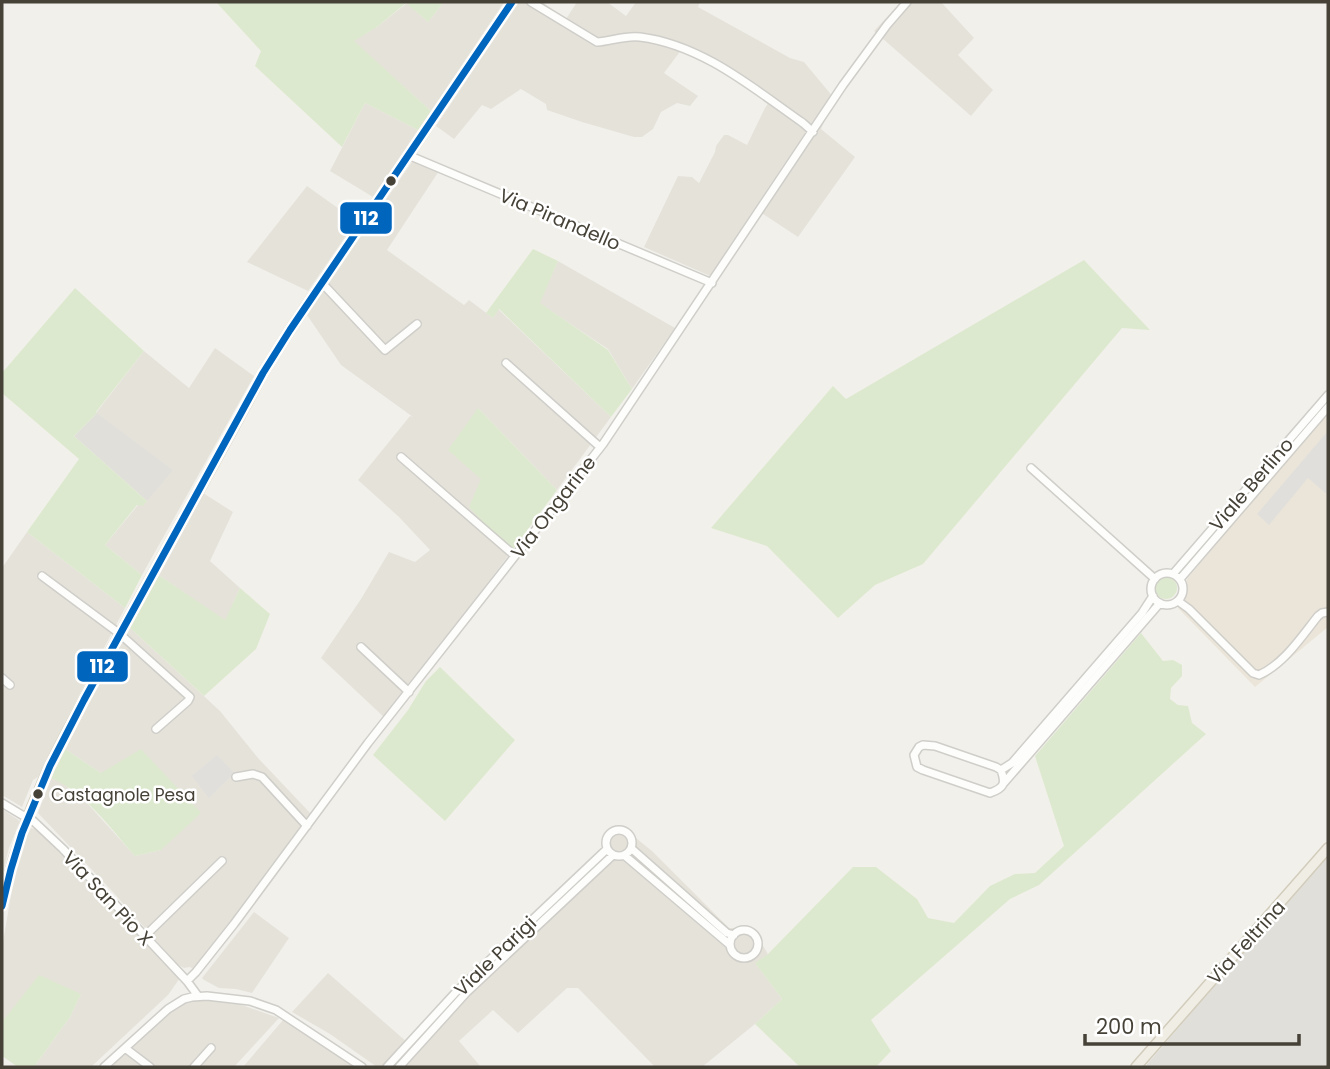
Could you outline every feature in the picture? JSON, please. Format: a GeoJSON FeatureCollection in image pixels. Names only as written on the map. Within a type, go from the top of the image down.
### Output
{"type":"FeatureCollection","features":[{"type":"Feature","properties":{"kind":"main road"},"geometry":{"type":"LineString","coordinates":[[2,906],[14,855],[58,747],[263,373],[512,2]]}},
{"type":"Feature","properties":{"kind":"main road","name":"Via Feltrina"},"geometry":{"type":"LineString","coordinates":[[1136,1067],[1328,848]]}},
{"type":"Feature","properties":{"kind":"street"},"geometry":{"type":"LineString","coordinates":[[531,2],[597,42],[640,37],[692,51],[736,77],[813,132]]}},
{"type":"Feature","properties":{"kind":"street","name":"Via Ongarine"},"geometry":{"type":"LineString","coordinates":[[187,981],[197,972],[409,692],[600,447],[858,65],[907,2]]}},
{"type":"Feature","properties":{"kind":"street","name":"Via Pirandello"},"geometry":{"type":"LineString","coordinates":[[409,154],[712,283]]}},
{"type":"Feature","properties":{"kind":"street"},"geometry":{"type":"LineString","coordinates":[[322,283],[385,351],[416,324]]}},
{"type":"Feature","properties":{"kind":"street"},"geometry":{"type":"LineString","coordinates":[[506,363],[600,447]]}},
{"type":"Feature","properties":{"kind":"street","name":"Viale Berlino"},"geometry":{"type":"LineString","coordinates":[[1177,576],[1328,395]]}},
{"type":"Feature","properties":{"kind":"street","name":"Viale Berlino"},"geometry":{"type":"LineString","coordinates":[[1177,576],[1328,407]]}},
{"type":"Feature","properties":{"kind":"street"},"geometry":{"type":"LineString","coordinates":[[401,457],[515,556]]}},
{"type":"Feature","properties":{"kind":"street"},"geometry":{"type":"LineString","coordinates":[[1031,468],[1155,579]]}},
{"type":"Feature","properties":{"kind":"street"},"geometry":{"type":"LineString","coordinates":[[1163,573],[1177,576],[1183,589],[1182,595],[1178,601],[1169,605],[1160,603],[1153,596],[1155,579],[1163,573]]}},
{"type":"Feature","properties":{"kind":"street"},"geometry":{"type":"LineString","coordinates":[[42,576],[120,634],[190,698],[156,729]]}},
{"type":"Feature","properties":{"kind":"street"},"geometry":{"type":"LineString","coordinates":[[1001,770],[1012,763],[1142,613],[1153,596]]}},
{"type":"Feature","properties":{"kind":"street"},"geometry":{"type":"LineString","coordinates":[[1178,601],[1249,669],[1259,675],[1282,658],[1318,615],[1328,612]]}},
{"type":"Feature","properties":{"kind":"street"},"geometry":{"type":"LineString","coordinates":[[1003,784],[1001,770],[936,746],[919,747],[915,755],[917,767],[923,770],[990,793],[1002,788],[1160,603]]}},
{"type":"Feature","properties":{"kind":"street"},"geometry":{"type":"LineString","coordinates":[[361,648],[409,692]]}},
{"type":"Feature","properties":{"kind":"street"},"geometry":{"type":"LineString","coordinates":[[2,678],[10,685]]}},
{"type":"Feature","properties":{"kind":"street"},"geometry":{"type":"LineString","coordinates":[[236,777],[253,774],[262,777],[307,826]]}},
{"type":"Feature","properties":{"kind":"street","name":"Via San Pio X"},"geometry":{"type":"LineString","coordinates":[[2,803],[28,816],[63,849],[187,981]]}},
{"type":"Feature","properties":{"kind":"street","name":"Viale Parigi"},"geometry":{"type":"LineString","coordinates":[[610,852],[607,838],[617,831],[628,834],[632,842],[631,848]]}},
{"type":"Feature","properties":{"kind":"street"},"geometry":{"type":"LineString","coordinates":[[610,852],[624,855],[730,945],[736,956],[745,958],[754,954],[758,946],[757,938],[749,930],[727,933],[631,848],[624,855]]}},
{"type":"Feature","properties":{"kind":"street","name":"Viale Parigi"},"geometry":{"type":"LineString","coordinates":[[387,1067],[456,992],[610,852]]}},
{"type":"Feature","properties":{"kind":"street","name":"Viale Parigi"},"geometry":{"type":"LineString","coordinates":[[399,1067],[467,992],[610,852]]}},
{"type":"Feature","properties":{"kind":"street"},"geometry":{"type":"LineString","coordinates":[[145,936],[222,861]]}},
{"type":"Feature","properties":{"kind":"street"},"geometry":{"type":"LineString","coordinates":[[730,945],[734,934]]}},
{"type":"Feature","properties":{"kind":"street"},"geometry":{"type":"LineString","coordinates":[[187,981],[198,996]]}},
{"type":"Feature","properties":{"kind":"street"},"geometry":{"type":"LineString","coordinates":[[104,1067],[168,1009],[184,999],[207,996],[250,1001],[275,1010],[362,1067]]}},
{"type":"Feature","properties":{"kind":"street"},"geometry":{"type":"LineString","coordinates":[[125,1048],[150,1067]]}},
{"type":"Feature","properties":{"kind":"street"},"geometry":{"type":"LineString","coordinates":[[194,1067],[211,1048]]}},
{"type":"Feature","properties":{"kind":"shaded area"},"geometry":{"type":"Polygon","coordinates":[[[444,2],[504,2],[431,111],[353,41],[377,27],[407,3],[428,22],[444,2]]]}},
{"type":"Feature","properties":{"kind":"shaded area"},"geometry":{"type":"Polygon","coordinates":[[[519,2],[542,2],[566,19],[577,2],[607,2],[626,16],[636,2],[700,2],[698,7],[790,58],[804,62],[834,98],[821,129],[855,157],[798,237],[760,212],[717,279],[644,247],[678,176],[692,177],[699,183],[724,135],[747,145],[771,99],[682,49],[664,73],[698,96],[690,106],[677,103],[661,112],[653,129],[642,137],[634,137],[547,110],[546,104],[521,89],[491,109],[482,105],[454,139],[436,126],[519,2]]]}},
{"type":"Feature","properties":{"kind":"shaded area"},"geometry":{"type":"Polygon","coordinates":[[[901,2],[941,2],[974,38],[958,55],[993,90],[971,116],[874,31],[901,2]]]}},
{"type":"Feature","properties":{"kind":"shaded area"},"geometry":{"type":"Polygon","coordinates":[[[365,103],[418,130],[373,197],[330,171],[365,103]]]}},
{"type":"Feature","properties":{"kind":"shaded area"},"geometry":{"type":"Polygon","coordinates":[[[414,159],[439,171],[387,250],[464,305],[469,300],[493,318],[498,309],[611,417],[557,490],[479,409],[482,479],[511,552],[387,720],[321,658],[389,552],[415,562],[430,550],[358,480],[410,416],[413,417],[341,365],[307,315],[414,159]]]}},
{"type":"Feature","properties":{"kind":"shaded area"},"geometry":{"type":"Polygon","coordinates":[[[307,186],[356,221],[308,291],[247,262],[307,186]]]}},
{"type":"Feature","properties":{"kind":"shaded area"},"geometry":{"type":"Polygon","coordinates":[[[558,261],[675,328],[632,389],[608,349],[539,303],[558,261]]]}},
{"type":"Feature","properties":{"kind":"shaded area"},"geometry":{"type":"Polygon","coordinates":[[[215,348],[254,376],[142,575],[105,545],[172,470],[96,413],[144,351],[189,388],[215,348]]]}},
{"type":"Feature","properties":{"kind":"shaded area"},"geometry":{"type":"Polygon","coordinates":[[[1328,410],[1328,627],[1255,687],[1178,608],[1186,595],[1187,579],[1328,410]]]}},
{"type":"Feature","properties":{"kind":"shaded area"},"geometry":{"type":"Polygon","coordinates":[[[97,413],[173,470],[147,501],[74,436],[97,413]]]}},
{"type":"Feature","properties":{"kind":"shaded area"},"geometry":{"type":"Polygon","coordinates":[[[1328,431],[1328,495],[1308,478],[1269,525],[1257,514],[1328,431]]]}},
{"type":"Feature","properties":{"kind":"shaded area"},"geometry":{"type":"Polygon","coordinates":[[[203,493],[233,512],[210,561],[240,588],[225,621],[157,574],[203,493]]]}},
{"type":"Feature","properties":{"kind":"shaded area"},"geometry":{"type":"Polygon","coordinates":[[[27,532],[125,608],[38,777],[33,780],[22,807],[2,795],[2,568],[27,532]]]}},
{"type":"Feature","properties":{"kind":"shaded area"},"geometry":{"type":"Polygon","coordinates":[[[129,627],[220,711],[258,758],[313,816],[194,970],[178,965],[38,813],[51,778],[63,783],[88,804],[135,856],[161,850],[101,773],[65,749],[129,627]]]}},
{"type":"Feature","properties":{"kind":"shaded area"},"geometry":{"type":"Polygon","coordinates":[[[217,755],[234,773],[209,798],[192,776],[217,755]]]}},
{"type":"Feature","properties":{"kind":"shaded area"},"geometry":{"type":"Polygon","coordinates":[[[2,809],[20,821],[2,876],[2,809]]]}},
{"type":"Feature","properties":{"kind":"shaded area"},"geometry":{"type":"Polygon","coordinates":[[[31,828],[57,847],[180,978],[168,995],[91,1067],[34,1067],[70,1017],[81,994],[2,1022],[2,948],[13,883],[31,828]]]}},
{"type":"Feature","properties":{"kind":"shaded area"},"geometry":{"type":"Polygon","coordinates":[[[611,829],[626,830],[652,851],[729,928],[752,928],[768,954],[756,964],[782,999],[702,1067],[655,1067],[578,988],[567,988],[518,1033],[493,1010],[459,1041],[481,1067],[377,1067],[330,1034],[292,1012],[328,973],[408,1043],[603,851],[602,839],[611,829]]]}},
{"type":"Feature","properties":{"kind":"shaded area"},"geometry":{"type":"Polygon","coordinates":[[[1328,853],[1328,1067],[1145,1067],[1149,1062],[1328,853]]]}},
{"type":"Feature","properties":{"kind":"shaded area"},"geometry":{"type":"Polygon","coordinates":[[[254,912],[289,938],[252,993],[219,988],[204,980],[202,978],[254,912]]]}},
{"type":"Feature","properties":{"kind":"shaded area"},"geometry":{"type":"Polygon","coordinates":[[[210,998],[233,1002],[279,1018],[234,1067],[110,1067],[181,999],[210,998]]]}},
{"type":"Feature","properties":{"kind":"shaded area"},"geometry":{"type":"Polygon","coordinates":[[[283,1020],[323,1046],[355,1067],[243,1067],[283,1020]]]}},
{"type":"Feature","properties":{"kind":"green space"},"geometry":{"type":"Polygon","coordinates":[[[216,2],[444,2],[428,22],[406,3],[377,27],[354,41],[431,111],[418,130],[365,103],[342,147],[255,66],[261,51],[216,2]]]}},
{"type":"Feature","properties":{"kind":"green space"},"geometry":{"type":"Polygon","coordinates":[[[533,249],[558,261],[540,303],[608,350],[632,389],[611,417],[499,309],[493,318],[486,313],[533,249]]]}},
{"type":"Feature","properties":{"kind":"green space"},"geometry":{"type":"Polygon","coordinates":[[[1084,260],[1150,330],[1122,328],[923,564],[875,585],[838,618],[767,546],[711,528],[833,386],[846,399],[1084,260]]]}},
{"type":"Feature","properties":{"kind":"green space"},"geometry":{"type":"Polygon","coordinates":[[[75,288],[144,351],[97,413],[74,436],[147,501],[143,506],[137,505],[105,545],[142,575],[125,608],[27,532],[79,459],[2,393],[2,373],[75,288]]]}},
{"type":"Feature","properties":{"kind":"green space"},"geometry":{"type":"Polygon","coordinates":[[[478,408],[557,490],[511,552],[469,507],[481,479],[448,450],[478,408]]]}},
{"type":"Feature","properties":{"kind":"green space"},"geometry":{"type":"Polygon","coordinates":[[[157,574],[225,620],[240,588],[270,614],[256,649],[204,696],[129,627],[157,574]]]}},
{"type":"Feature","properties":{"kind":"green space"},"geometry":{"type":"Polygon","coordinates":[[[1166,577],[1174,580],[1177,588],[1174,596],[1166,599],[1158,596],[1155,588],[1158,580],[1166,577]]]}},
{"type":"Feature","properties":{"kind":"green space"},"geometry":{"type":"Polygon","coordinates":[[[1141,633],[1163,661],[1173,660],[1182,665],[1182,676],[1171,688],[1170,699],[1178,705],[1188,706],[1192,723],[1206,734],[1039,885],[1010,899],[871,1020],[891,1051],[876,1067],[800,1067],[755,1024],[782,999],[755,963],[768,954],[853,867],[876,867],[917,899],[928,918],[954,923],[990,886],[1015,874],[1035,873],[1064,846],[1035,756],[1141,633]]]}},
{"type":"Feature","properties":{"kind":"green space"},"geometry":{"type":"Polygon","coordinates":[[[440,667],[515,740],[445,821],[373,755],[408,710],[426,681],[440,667]]]}},
{"type":"Feature","properties":{"kind":"green space"},"geometry":{"type":"Polygon","coordinates":[[[65,749],[101,773],[141,749],[201,813],[161,850],[135,856],[86,802],[51,778],[65,749]]]}},
{"type":"Feature","properties":{"kind":"green space"},"geometry":{"type":"Polygon","coordinates":[[[39,975],[81,994],[70,1017],[34,1067],[18,1067],[2,1056],[2,1022],[39,975]]]}},
{"type":"Feature","properties":{"kind":"transit line","name":"112"},"geometry":{"type":"LineString","coordinates":[[2,906],[22,833],[50,766],[263,373],[512,2]]}},
{"type":"Feature","properties":{"kind":"place","name":"Castagnole Pesa"},"geometry":{"type":"Point","coordinates":[38,794]}}]}
